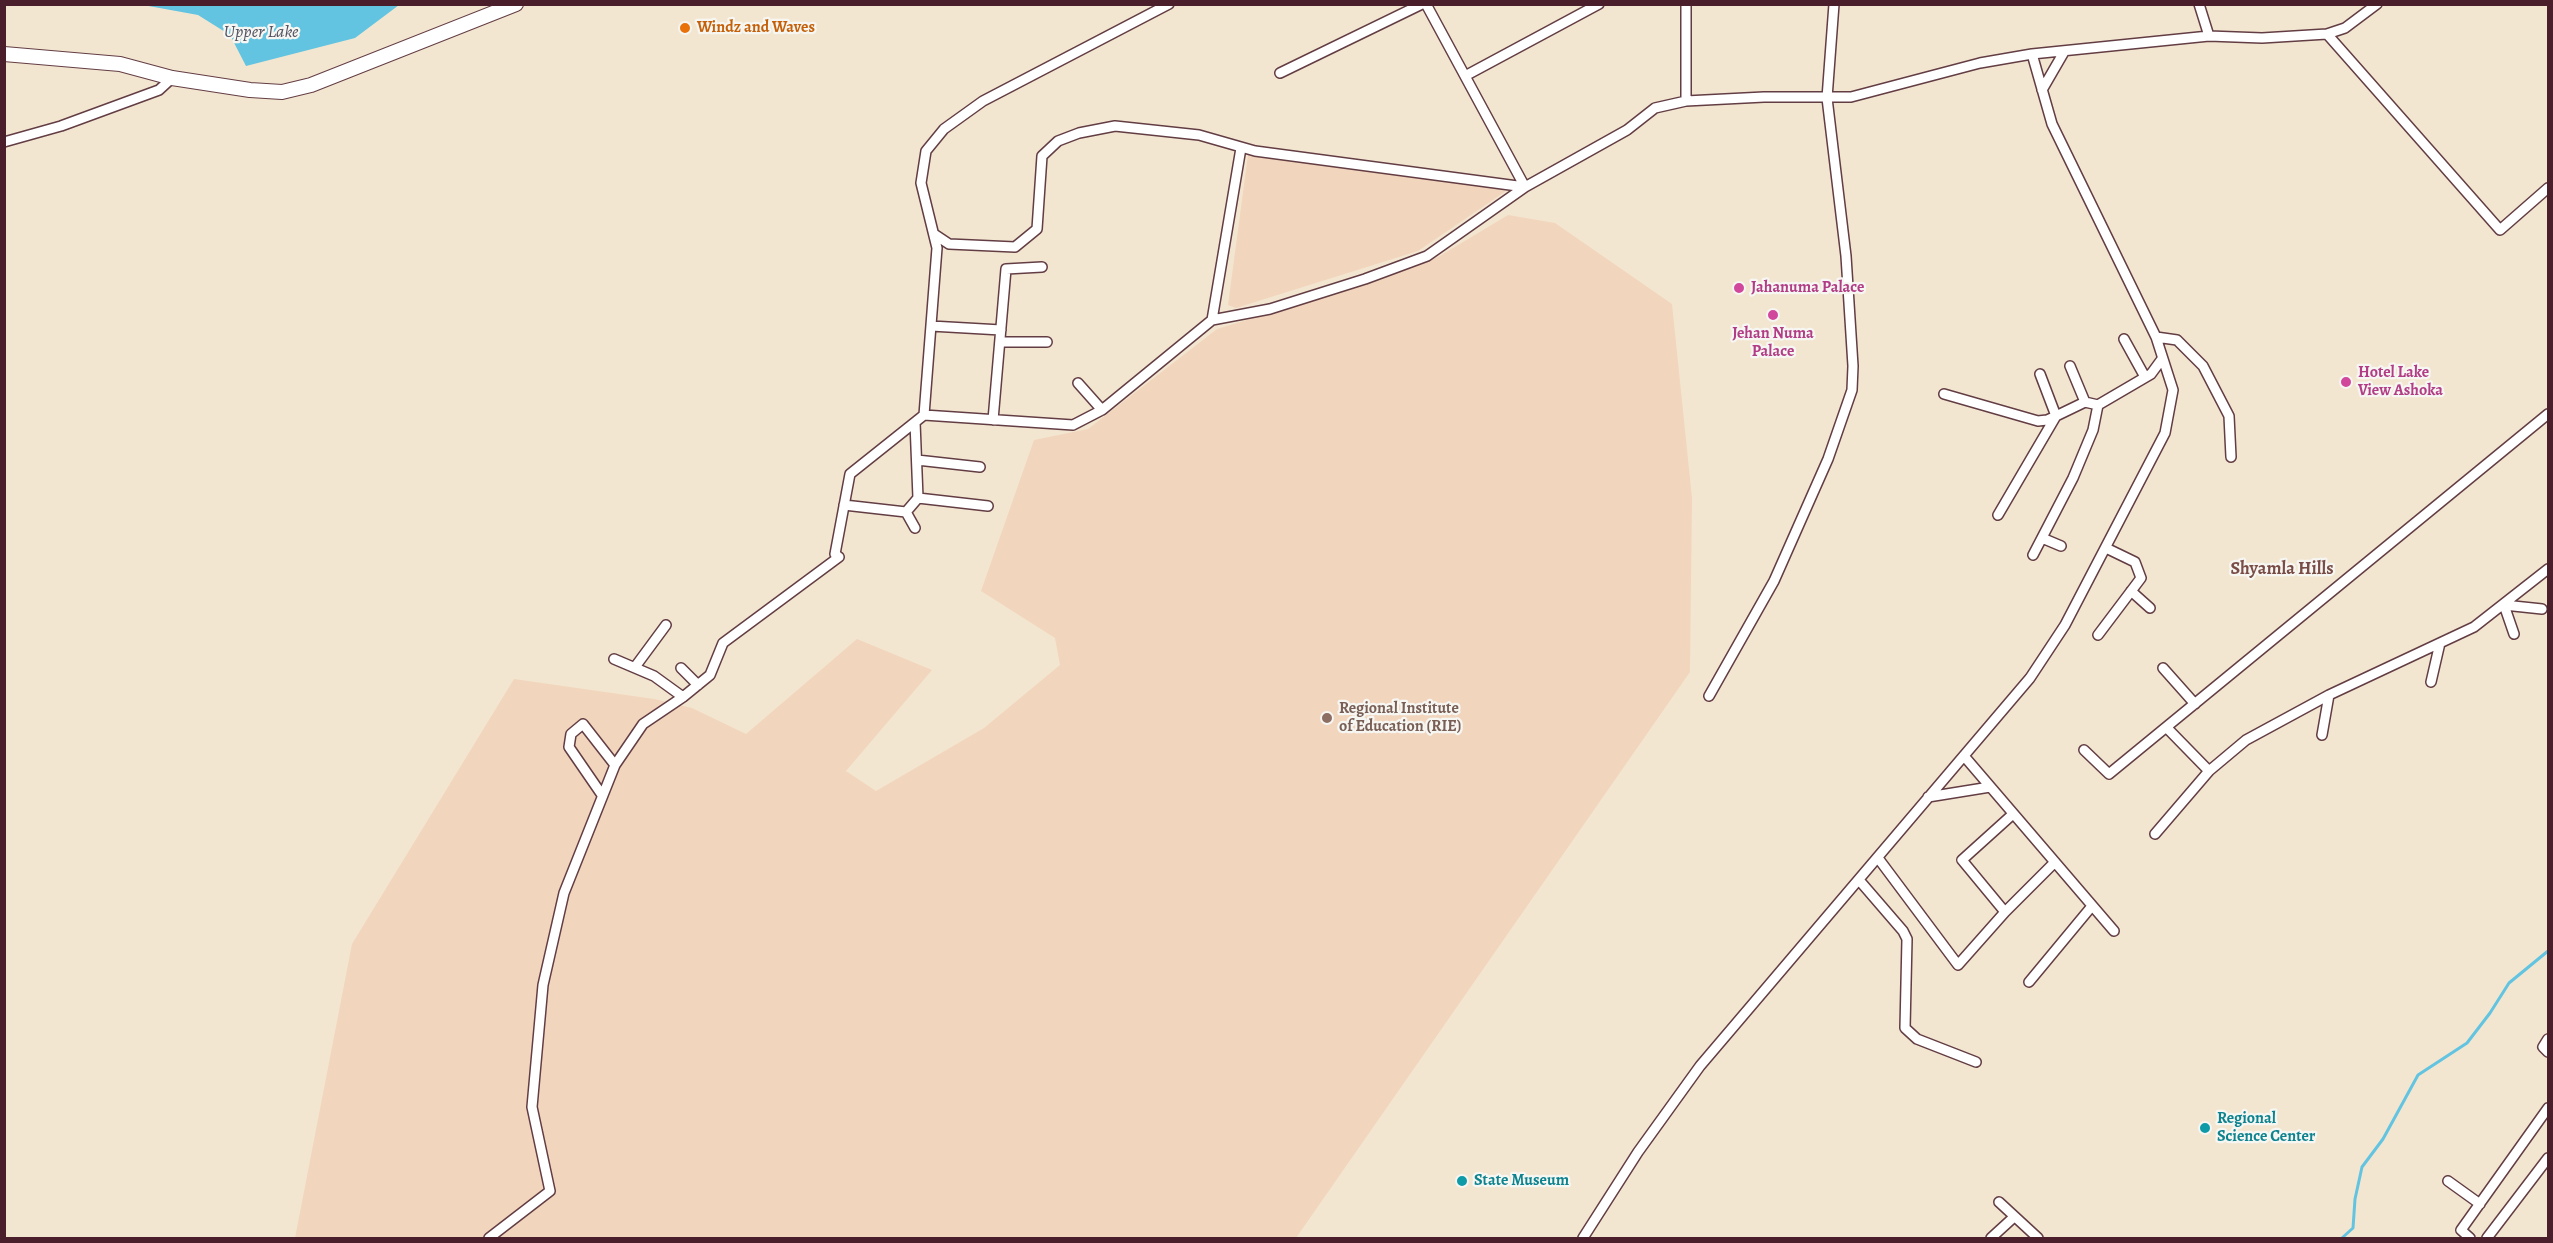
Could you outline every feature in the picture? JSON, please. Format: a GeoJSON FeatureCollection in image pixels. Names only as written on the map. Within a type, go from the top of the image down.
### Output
{"type":"FeatureCollection","features":[{"type":"Feature","properties":{"kind":"street"},"geometry":{"type":"LineString","coordinates":[[4,54],[120,64],[172,78],[250,90],[282,92],[311,85],[516,4]]}},
{"type":"Feature","properties":{"kind":"street"},"geometry":{"type":"LineString","coordinates":[[924,416],[937,249],[921,183],[926,151],[944,129],[983,101],[1168,4]]}},
{"type":"Feature","properties":{"kind":"street"},"geometry":{"type":"LineString","coordinates":[[1280,73],[1424,4],[1525,187]]}},
{"type":"Feature","properties":{"kind":"street"},"geometry":{"type":"LineString","coordinates":[[1465,76],[1599,4]]}},
{"type":"Feature","properties":{"kind":"street"},"geometry":{"type":"LineString","coordinates":[[1686,4],[1686,101]]}},
{"type":"Feature","properties":{"kind":"street"},"geometry":{"type":"LineString","coordinates":[[1709,696],[1774,581],[1828,459],[1852,390],[1853,366],[1846,256],[1827,98],[1834,4]]}},
{"type":"Feature","properties":{"kind":"street"},"geometry":{"type":"LineString","coordinates":[[2199,4],[2209,36]]}},
{"type":"Feature","properties":{"kind":"street"},"geometry":{"type":"LineString","coordinates":[[489,1239],[550,1191],[532,1107],[543,985],[564,893],[615,765],[643,724],[683,697],[710,675],[723,643],[839,557],[834,554],[850,474],[924,416],[1073,425],[1102,410],[1212,320],[1270,309],[1365,279],[1427,256],[1525,187],[1627,130],[1655,108],[1686,101],[1764,97],[1851,97],[1980,63],[2032,54],[2209,36],[2262,38],[2327,34],[2345,28],[2377,4]]}},
{"type":"Feature","properties":{"kind":"street"},"geometry":{"type":"LineString","coordinates":[[2327,34],[2500,230],[2548,188]]}},
{"type":"Feature","properties":{"kind":"street"},"geometry":{"type":"LineString","coordinates":[[2042,90],[2064,52]]}},
{"type":"Feature","properties":{"kind":"street"},"geometry":{"type":"LineString","coordinates":[[1583,1239],[1638,1152],[1700,1066],[2030,678],[2065,625],[2165,433],[2173,390],[2156,337],[2052,124],[2032,54]]}},
{"type":"Feature","properties":{"kind":"street"},"geometry":{"type":"LineString","coordinates":[[4,142],[60,126],[159,90],[172,78]]}},
{"type":"Feature","properties":{"kind":"street"},"geometry":{"type":"LineString","coordinates":[[934,234],[949,244],[1015,247],[1037,229],[1042,156],[1058,141],[1079,133],[1115,126],[1199,135],[1241,148],[1525,187]]}},
{"type":"Feature","properties":{"kind":"street"},"geometry":{"type":"LineString","coordinates":[[1212,320],[1241,148]]}},
{"type":"Feature","properties":{"kind":"street"},"geometry":{"type":"LineString","coordinates":[[993,420],[1006,269],[1042,267]]}},
{"type":"Feature","properties":{"kind":"street"},"geometry":{"type":"LineString","coordinates":[[931,326],[1001,330]]}},
{"type":"Feature","properties":{"kind":"street"},"geometry":{"type":"LineString","coordinates":[[2156,337],[2177,340],[2203,366],[2229,416],[2231,457]]}},
{"type":"Feature","properties":{"kind":"street"},"geometry":{"type":"LineString","coordinates":[[2124,339],[2145,377]]}},
{"type":"Feature","properties":{"kind":"street"},"geometry":{"type":"LineString","coordinates":[[1000,342],[1047,342]]}},
{"type":"Feature","properties":{"kind":"street"},"geometry":{"type":"LineString","coordinates":[[1944,394],[2038,421],[2048,420],[2085,402],[2098,405],[2145,377],[2162,359]]}},
{"type":"Feature","properties":{"kind":"street"},"geometry":{"type":"LineString","coordinates":[[2070,366],[2085,402]]}},
{"type":"Feature","properties":{"kind":"street"},"geometry":{"type":"LineString","coordinates":[[2040,374],[2056,416]]}},
{"type":"Feature","properties":{"kind":"street"},"geometry":{"type":"LineString","coordinates":[[1078,383],[1102,410]]}},
{"type":"Feature","properties":{"kind":"street"},"geometry":{"type":"LineString","coordinates":[[2033,555],[2085,449],[2093,430],[2098,405]]}},
{"type":"Feature","properties":{"kind":"street"},"geometry":{"type":"LineString","coordinates":[[2084,750],[2109,774],[2548,414]]}},
{"type":"Feature","properties":{"kind":"street"},"geometry":{"type":"LineString","coordinates":[[1998,515],[2056,416]]}},
{"type":"Feature","properties":{"kind":"street"},"geometry":{"type":"LineString","coordinates":[[906,512],[918,498],[915,422]]}},
{"type":"Feature","properties":{"kind":"street"},"geometry":{"type":"LineString","coordinates":[[917,460],[980,467]]}},
{"type":"Feature","properties":{"kind":"street"},"geometry":{"type":"LineString","coordinates":[[918,498],[988,506]]}},
{"type":"Feature","properties":{"kind":"street"},"geometry":{"type":"LineString","coordinates":[[844,505],[906,512]]}},
{"type":"Feature","properties":{"kind":"street"},"geometry":{"type":"LineString","coordinates":[[906,512],[915,528]]}},
{"type":"Feature","properties":{"kind":"street"},"geometry":{"type":"LineString","coordinates":[[2042,538],[2061,546]]}},
{"type":"Feature","properties":{"kind":"street"},"geometry":{"type":"LineString","coordinates":[[2098,635],[2141,578],[2135,562],[2106,548]]}},
{"type":"Feature","properties":{"kind":"street"},"geometry":{"type":"LineString","coordinates":[[2155,834],[2209,771],[2246,740],[2329,695],[2474,627],[2548,569]]}},
{"type":"Feature","properties":{"kind":"street"},"geometry":{"type":"LineString","coordinates":[[2131,591],[2150,608]]}},
{"type":"Feature","properties":{"kind":"street"},"geometry":{"type":"LineString","coordinates":[[2504,605],[2542,609]]}},
{"type":"Feature","properties":{"kind":"street"},"geometry":{"type":"LineString","coordinates":[[2504,605],[2514,634]]}},
{"type":"Feature","properties":{"kind":"street"},"geometry":{"type":"LineString","coordinates":[[635,667],[666,626]]}},
{"type":"Feature","properties":{"kind":"street"},"geometry":{"type":"LineString","coordinates":[[2431,682],[2439,643]]}},
{"type":"Feature","properties":{"kind":"street"},"geometry":{"type":"LineString","coordinates":[[614,659],[654,676],[683,697]]}},
{"type":"Feature","properties":{"kind":"street"},"geometry":{"type":"LineString","coordinates":[[681,668],[698,685]]}},
{"type":"Feature","properties":{"kind":"street"},"geometry":{"type":"LineString","coordinates":[[2163,668],[2195,704]]}},
{"type":"Feature","properties":{"kind":"street"},"geometry":{"type":"LineString","coordinates":[[2322,735],[2329,695]]}},
{"type":"Feature","properties":{"kind":"street"},"geometry":{"type":"LineString","coordinates":[[602,795],[569,747],[571,734],[583,724],[615,765]]}},
{"type":"Feature","properties":{"kind":"street"},"geometry":{"type":"LineString","coordinates":[[2167,728],[2209,771]]}},
{"type":"Feature","properties":{"kind":"street"},"geometry":{"type":"LineString","coordinates":[[1964,756],[2114,931]]}},
{"type":"Feature","properties":{"kind":"street"},"geometry":{"type":"LineString","coordinates":[[1928,797],[1990,787]]}},
{"type":"Feature","properties":{"kind":"street"},"geometry":{"type":"LineString","coordinates":[[2005,912],[1962,860],[2013,814]]}},
{"type":"Feature","properties":{"kind":"street"},"geometry":{"type":"LineString","coordinates":[[1878,858],[1958,965],[2005,912],[2055,862]]}},
{"type":"Feature","properties":{"kind":"street"},"geometry":{"type":"LineString","coordinates":[[1859,880],[1903,931],[1907,939],[1905,1028],[1917,1039],[1976,1062]]}},
{"type":"Feature","properties":{"kind":"street"},"geometry":{"type":"LineString","coordinates":[[2029,982],[2092,906]]}},
{"type":"Feature","properties":{"kind":"street"},"geometry":{"type":"LineString","coordinates":[[2548,1039],[2543,1047],[2548,1052]]}},
{"type":"Feature","properties":{"kind":"street"},"geometry":{"type":"LineString","coordinates":[[2470,1239],[2461,1230],[2548,1108]]}},
{"type":"Feature","properties":{"kind":"street"},"geometry":{"type":"LineString","coordinates":[[2487,1239],[2548,1158]]}},
{"type":"Feature","properties":{"kind":"street"},"geometry":{"type":"LineString","coordinates":[[2448,1181],[2480,1204]]}},
{"type":"Feature","properties":{"kind":"street"},"geometry":{"type":"LineString","coordinates":[[1999,1202],[2037,1239]]}},
{"type":"Feature","properties":{"kind":"street"},"geometry":{"type":"LineString","coordinates":[[1991,1239],[2014,1217]]}},
{"type":"Feature","properties":{"kind":"shaded area"},"geometry":{"type":"Polygon","coordinates":[[[1248,155],[1499,187],[1506,191],[1418,251],[1236,308],[1228,305],[1248,155]]]}},
{"type":"Feature","properties":{"kind":"shaded area","name":"Regional Institute of Education (RIE)"},"geometry":{"type":"Polygon","coordinates":[[[1508,215],[1555,223],[1672,304],[1692,498],[1690,672],[1296,1238],[295,1238],[352,944],[514,679],[654,699],[692,708],[746,734],[857,639],[932,670],[846,771],[876,791],[984,728],[1060,665],[1055,638],[981,591],[1034,440],[1088,429],[1217,329],[1379,280],[1438,257],[1508,215]]]}},
{"type":"Feature","properties":{"kind":"water","name":"Upper Lake"},"geometry":{"type":"Polygon","coordinates":[[[143,5],[399,5],[355,38],[246,66],[230,35],[198,15],[143,5]]]}},
{"type":"Feature","properties":{"kind":"waterway"},"geometry":{"type":"LineString","coordinates":[[2342,1238],[2353,1228],[2355,1199],[2362,1167],[2383,1139],[2418,1075],[2467,1043],[2509,983],[2548,951]]}},
{"type":"Feature","properties":{"kind":"place","name":"Windz and Waves"},"geometry":{"type":"Point","coordinates":[685,28]}},
{"type":"Feature","properties":{"kind":"place","name":"Jahanuma Palace"},"geometry":{"type":"Point","coordinates":[1739,288]}},
{"type":"Feature","properties":{"kind":"place","name":"Jehan Numa Palace"},"geometry":{"type":"Point","coordinates":[1773,315]}},
{"type":"Feature","properties":{"kind":"place","name":"Hotel Lake View Ashoka"},"geometry":{"type":"Point","coordinates":[2346,382]}},
{"type":"Feature","properties":{"kind":"place","name":"Regional Institute of Education (RIE)"},"geometry":{"type":"Point","coordinates":[1327,718]}},
{"type":"Feature","properties":{"kind":"place","name":"Regional Science Center"},"geometry":{"type":"Point","coordinates":[2205,1128]}},
{"type":"Feature","properties":{"kind":"place","name":"State Museum"},"geometry":{"type":"Point","coordinates":[1462,1181]}},
{"type":"Feature","properties":{"kind":"district","name":"Shyamla Hills"},"geometry":{"type":"Point","coordinates":[2282,570]}}]}
